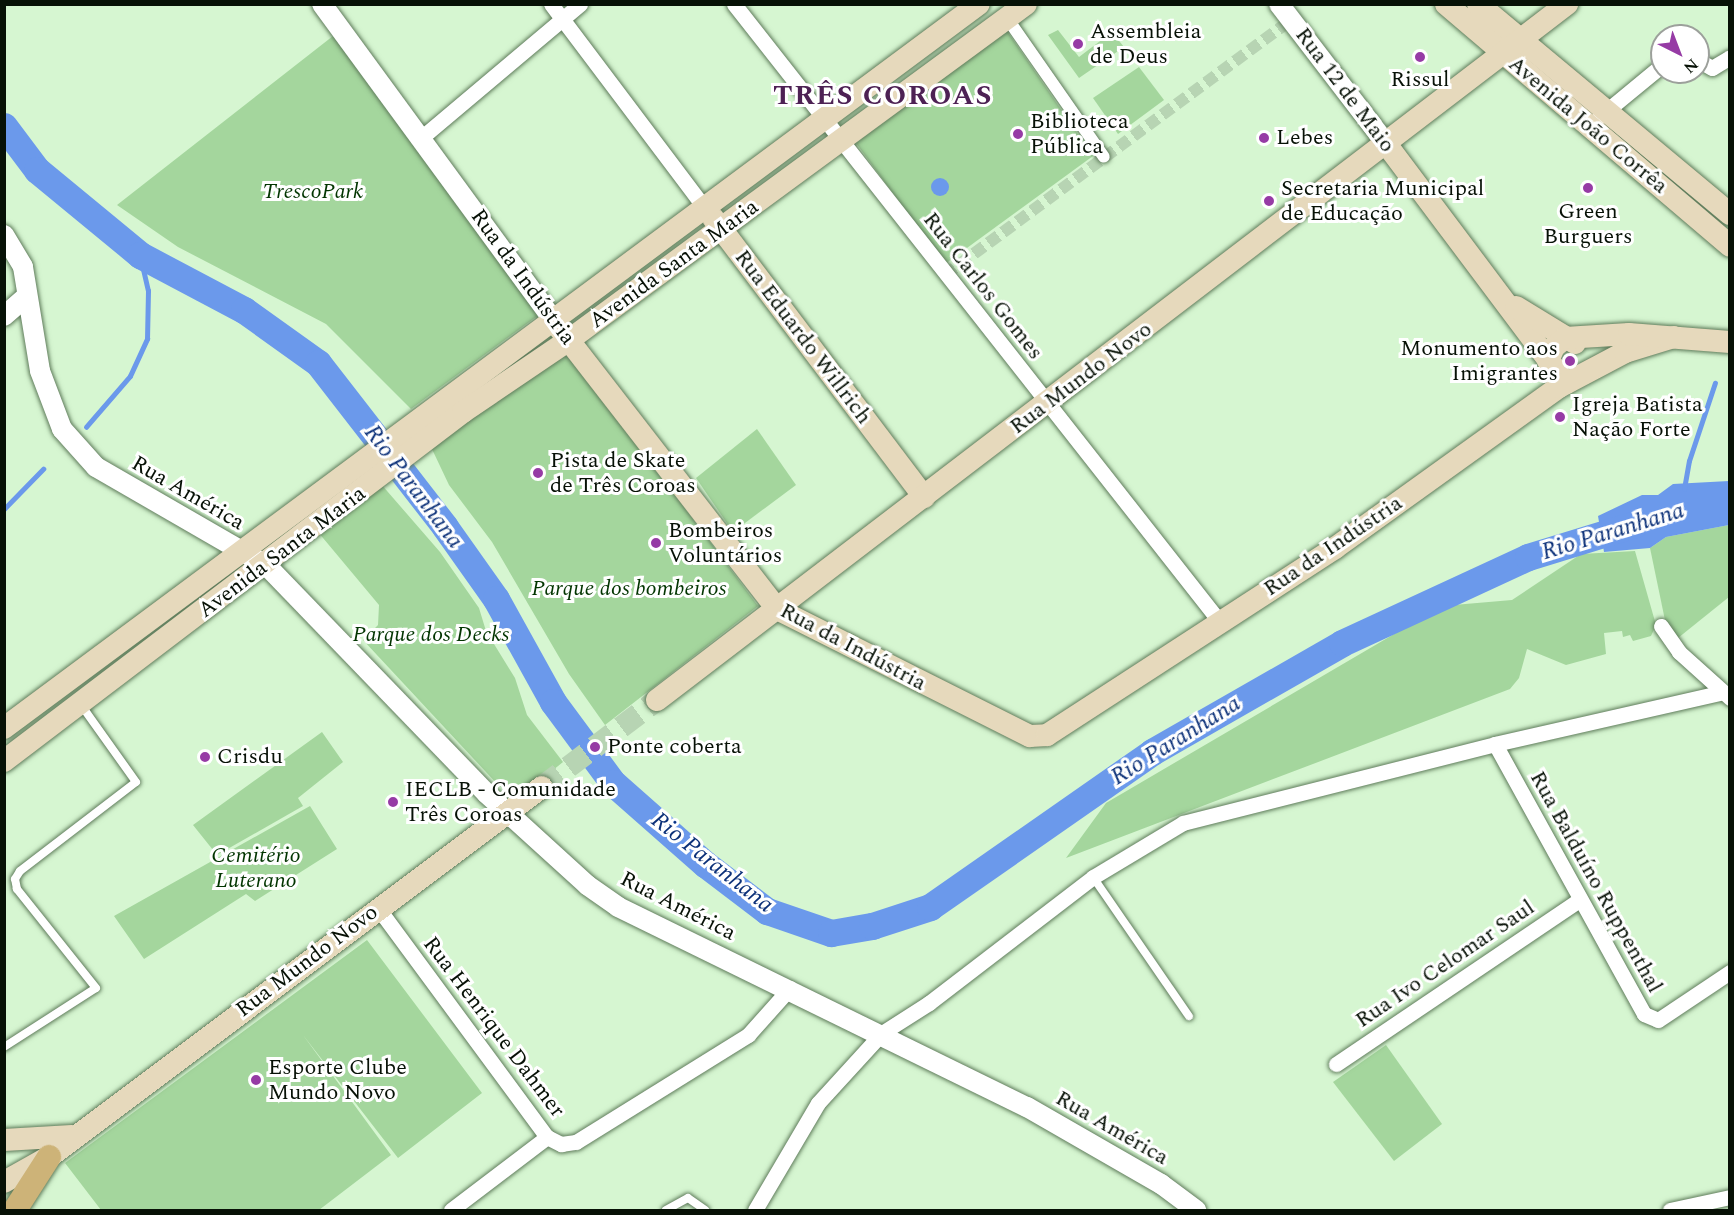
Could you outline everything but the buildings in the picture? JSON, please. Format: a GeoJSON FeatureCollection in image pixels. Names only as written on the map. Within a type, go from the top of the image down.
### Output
{"type":"FeatureCollection","features":[{"type":"Feature","properties":{"kind":"main road","name":"Avenida Santa Maria"},"geometry":{"type":"LineString","coordinates":[[458,405],[569,340],[1026,4]]}},
{"type":"Feature","properties":{"kind":"main road","name":"Avenida João Corrêa"},"geometry":{"type":"LineString","coordinates":[[1446,4],[1504,56],[1730,246]]}},
{"type":"Feature","properties":{"kind":"main road","name":"Avenida João Corrêa"},"geometry":{"type":"LineString","coordinates":[[1479,4],[1730,214]]}},
{"type":"Feature","properties":{"kind":"main road","name":"Rua Mundo Novo"},"geometry":{"type":"LineString","coordinates":[[657,700],[1388,145],[1504,56],[1567,4]]}},
{"type":"Feature","properties":{"kind":"main road","name":"Avenida Santa Maria"},"geometry":{"type":"LineString","coordinates":[[7,754],[80,703],[266,565],[338,496],[458,405],[553,320],[972,9]]}},
{"type":"Feature","properties":{"kind":"main road"},"geometry":{"type":"LineString","coordinates":[[972,9],[983,37]]}},
{"type":"Feature","properties":{"kind":"main road","name":"Rua 12 de Maio"},"geometry":{"type":"LineString","coordinates":[[1388,145],[1566,383]]}},
{"type":"Feature","properties":{"kind":"main road","name":"Rua Eduardo Willrich"},"geometry":{"type":"LineString","coordinates":[[705,208],[924,497]]}},
{"type":"Feature","properties":{"kind":"main road","name":"Rua 12 de Maio"},"geometry":{"type":"LineString","coordinates":[[1496,292],[1584,352],[1590,369]]}},
{"type":"Feature","properties":{"kind":"main road","name":"Rua da Indústria"},"geometry":{"type":"LineString","coordinates":[[553,320],[777,609],[1030,736],[1047,735],[1335,548],[1566,383],[1625,352],[1674,337]]}},
{"type":"Feature","properties":{"kind":"main road"},"geometry":{"type":"LineString","coordinates":[[1548,360],[1554,347],[1565,338],[1629,334],[1730,342]]}},
{"type":"Feature","properties":{"kind":"main road","name":"Avenida Santa Maria"},"geometry":{"type":"LineString","coordinates":[[4,728],[241,551],[338,496]]}},
{"type":"Feature","properties":{"kind":"main road"},"geometry":{"type":"LineString","coordinates":[[131,635],[146,654]]}},
{"type":"Feature","properties":{"kind":"main road","name":"Rua Mundo Novo"},"geometry":{"type":"LineString","coordinates":[[4,1182],[49,1157],[72,1137],[542,787]]}},
{"type":"Feature","properties":{"kind":"main road"},"geometry":{"type":"LineString","coordinates":[[8,1138],[72,1137]]}},
{"type":"Feature","properties":{"kind":"main road"},"geometry":{"type":"LineString","coordinates":[[15,1210],[49,1157]]}},
{"type":"Feature","properties":{"kind":"street","name":"Rua da Indústria"},"geometry":{"type":"LineString","coordinates":[[322,4],[553,320]]}},
{"type":"Feature","properties":{"kind":"street","name":"Rua Eduardo Willrich"},"geometry":{"type":"LineString","coordinates":[[551,4],[705,208]]}},
{"type":"Feature","properties":{"kind":"street"},"geometry":{"type":"LineString","coordinates":[[421,138],[580,4]]}},
{"type":"Feature","properties":{"kind":"street","name":"Rua Carlos Gomes"},"geometry":{"type":"LineString","coordinates":[[734,4],[1220,622]]}},
{"type":"Feature","properties":{"kind":"street","name":"Rua 12 de Maio"},"geometry":{"type":"LineString","coordinates":[[1280,4],[1388,145]]}},
{"type":"Feature","properties":{"kind":"street"},"geometry":{"type":"LineString","coordinates":[[1007,18],[1104,158]]}},
{"type":"Feature","properties":{"kind":"street"},"geometry":{"type":"LineString","coordinates":[[1710,67],[1712,68],[1730,57]]}},
{"type":"Feature","properties":{"kind":"street"},"geometry":{"type":"LineString","coordinates":[[1589,127],[1650,75]]}},
{"type":"Feature","properties":{"kind":"street","name":"Rua América"},"geometry":{"type":"LineString","coordinates":[[4,235],[23,267],[40,371],[62,429],[96,467],[266,565],[507,813],[587,885],[618,907],[790,988],[1027,1107],[1161,1184],[1196,1210]]}},
{"type":"Feature","properties":{"kind":"street"},"geometry":{"type":"LineString","coordinates":[[4,316],[27,297]]}},
{"type":"Feature","properties":{"kind":"street"},"geometry":{"type":"LineString","coordinates":[[1661,626],[1679,652],[1725,696]]}},
{"type":"Feature","properties":{"kind":"street"},"geometry":{"type":"LineString","coordinates":[[755,1210],[818,1103],[882,1033],[929,1003],[1093,877],[1183,823],[1495,744],[1725,696]]}},
{"type":"Feature","properties":{"kind":"street","name":"Rua Balduíno Ruppenthal"},"geometry":{"type":"LineString","coordinates":[[1495,744],[1578,901],[1644,1014],[1651,1020],[1658,1020],[1730,972]]}},
{"type":"Feature","properties":{"kind":"street","name":"Rua Ivo Celomar Saul"},"geometry":{"type":"LineString","coordinates":[[1336,1064],[1578,901]]}},
{"type":"Feature","properties":{"kind":"street","name":"Rua Henrique Dahmer"},"geometry":{"type":"LineString","coordinates":[[378,908],[547,1137],[561,1144],[576,1142],[748,1035],[790,988]]}},
{"type":"Feature","properties":{"kind":"street"},"geometry":{"type":"LineString","coordinates":[[451,1210],[547,1137]]}},
{"type":"Feature","properties":{"kind":"street"},"geometry":{"type":"LineString","coordinates":[[1670,1210],[1730,1197]]}},
{"type":"Feature","properties":{"kind":"lane"},"geometry":{"type":"LineString","coordinates":[[4,1047],[96,988],[17,889],[15,879],[20,871],[136,782],[80,703]]}},
{"type":"Feature","properties":{"kind":"lane"},"geometry":{"type":"LineString","coordinates":[[1093,877],[1189,1016]]}},
{"type":"Feature","properties":{"kind":"lane"},"geometry":{"type":"LineString","coordinates":[[666,1210],[688,1198],[705,1210]]}},
{"type":"Feature","properties":{"kind":"green space"},"geometry":{"type":"Polygon","coordinates":[[[1058,30],[1079,57],[1112,32],[1124,47],[1079,78],[1048,35],[1058,30]]]}},
{"type":"Feature","properties":{"kind":"green space"},"geometry":{"type":"Polygon","coordinates":[[[1007,31],[1093,156],[945,264],[856,143],[1007,31]]]}},
{"type":"Feature","properties":{"kind":"green space","name":"TrescoPark"},"geometry":{"type":"Polygon","coordinates":[[[333,36],[540,314],[411,409],[326,324],[178,247],[117,205],[333,36]]]}},
{"type":"Feature","properties":{"kind":"green space"},"geometry":{"type":"Polygon","coordinates":[[[1139,67],[1164,100],[1118,134],[1093,98],[1139,67]]]}},
{"type":"Feature","properties":{"kind":"green space","name":"Parque dos bombeiros"},"geometry":{"type":"Polygon","coordinates":[[[568,352],[758,606],[605,725],[569,674],[492,542],[449,485],[431,447],[568,352]]]}},
{"type":"Feature","properties":{"kind":"green space"},"geometry":{"type":"Polygon","coordinates":[[[757,429],[796,485],[733,532],[696,478],[757,429]]]}},
{"type":"Feature","properties":{"kind":"green space","name":"Parque dos Decks"},"geometry":{"type":"Polygon","coordinates":[[[381,484],[440,552],[479,608],[486,631],[515,678],[527,715],[563,762],[526,792],[512,794],[499,786],[363,640],[378,625],[379,605],[318,532],[381,484]]]}},
{"type":"Feature","properties":{"kind":"green space"},"geometry":{"type":"Polygon","coordinates":[[[1729,525],[1729,597],[1678,638],[1666,625],[1650,548],[1666,537],[1729,525]]]}},
{"type":"Feature","properties":{"kind":"green space"},"geometry":{"type":"Polygon","coordinates":[[[1635,551],[1656,625],[1651,636],[1633,641],[1630,635],[1623,637],[1622,631],[1604,633],[1606,654],[1566,665],[1527,649],[1519,678],[1510,689],[1066,858],[1106,803],[1442,606],[1512,600],[1581,554],[1635,551]]]}},
{"type":"Feature","properties":{"kind":"green space"},"geometry":{"type":"Polygon","coordinates":[[[322,732],[343,762],[298,798],[303,806],[217,855],[193,825],[322,732]]]}},
{"type":"Feature","properties":{"kind":"green space","name":"Cemitério Luterano"},"geometry":{"type":"Polygon","coordinates":[[[310,806],[337,849],[255,901],[246,894],[144,959],[114,916],[310,806]]]}},
{"type":"Feature","properties":{"kind":"green space","name":"Esporte Clube Mundo Novo"},"geometry":{"type":"Polygon","coordinates":[[[367,940],[482,1093],[398,1158],[303,1035],[391,1155],[319,1210],[101,1210],[65,1163],[367,940]]]}},
{"type":"Feature","properties":{"kind":"green space"},"geometry":{"type":"Polygon","coordinates":[[[1386,1045],[1442,1124],[1394,1161],[1333,1082],[1386,1045]]]}},
{"type":"Feature","properties":{"kind":"water"},"geometry":{"type":"Polygon","coordinates":[[[940,178],[946,181],[949,187],[946,193],[940,196],[934,193],[931,187],[934,181],[940,178]]]}},
{"type":"Feature","properties":{"kind":"water"},"geometry":{"type":"Polygon","coordinates":[[[1729,481],[1729,525],[1666,537],[1650,548],[1604,552],[1598,516],[1642,495],[1658,495],[1673,484],[1729,481]]]}},
{"type":"Feature","properties":{"kind":"waterway","name":"Rio Paranhana"},"geometry":{"type":"LineString","coordinates":[[4,126],[37,170],[140,255],[244,310],[318,363],[445,527],[496,599],[553,702],[613,783],[705,864],[767,911],[831,933],[872,926],[930,907],[1152,752],[1342,643],[1528,557],[1635,524]]}},
{"type":"Feature","properties":{"kind":"waterway"},"geometry":{"type":"LineString","coordinates":[[86,427],[130,376],[147,339],[148,291],[140,255]]}},
{"type":"Feature","properties":{"kind":"waterway"},"geometry":{"type":"LineString","coordinates":[[1684,489],[1689,461],[1715,383]]}},
{"type":"Feature","properties":{"kind":"waterway"},"geometry":{"type":"LineString","coordinates":[[4,509],[43,469]]}},
{"type":"Feature","properties":{"kind":"tunnel"},"geometry":{"type":"LineString","coordinates":[[945,275],[1291,20]]}},
{"type":"Feature","properties":{"kind":"tunnel"},"geometry":{"type":"LineString","coordinates":[[542,787],[657,700]]}},
{"type":"Feature","properties":{"kind":"place","name":"Assembleia de Deus"},"geometry":{"type":"Point","coordinates":[1078,44]}},
{"type":"Feature","properties":{"kind":"place","name":"Rissul"},"geometry":{"type":"Point","coordinates":[1420,57]}},
{"type":"Feature","properties":{"kind":"place","name":"Biblioteca Pública"},"geometry":{"type":"Point","coordinates":[1018,134]}},
{"type":"Feature","properties":{"kind":"place","name":"Lebes"},"geometry":{"type":"Point","coordinates":[1264,138]}},
{"type":"Feature","properties":{"kind":"place","name":"Green Burguers"},"geometry":{"type":"Point","coordinates":[1588,188]}},
{"type":"Feature","properties":{"kind":"place","name":"Secretaria Municipal de Educação"},"geometry":{"type":"Point","coordinates":[1269,201]}},
{"type":"Feature","properties":{"kind":"place","name":"Monumento aos Imigrantes"},"geometry":{"type":"Point","coordinates":[1570,361]}},
{"type":"Feature","properties":{"kind":"place","name":"Igreja Batista Nação Forte"},"geometry":{"type":"Point","coordinates":[1560,417]}},
{"type":"Feature","properties":{"kind":"place","name":"Pista de Skate de Três Coroas"},"geometry":{"type":"Point","coordinates":[538,473]}},
{"type":"Feature","properties":{"kind":"place","name":"Bombeiros Voluntários"},"geometry":{"type":"Point","coordinates":[656,543]}},
{"type":"Feature","properties":{"kind":"place","name":"Ponte coberta"},"geometry":{"type":"Point","coordinates":[595,747]}},
{"type":"Feature","properties":{"kind":"place","name":"Crisdu"},"geometry":{"type":"Point","coordinates":[205,757]}},
{"type":"Feature","properties":{"kind":"place","name":"IECLB - Comunidade Três Coroas"},"geometry":{"type":"Point","coordinates":[393,802]}},
{"type":"Feature","properties":{"kind":"place","name":"Esporte Clube Mundo Novo"},"geometry":{"type":"Point","coordinates":[256,1080]}},
{"type":"Feature","properties":{"kind":"district","name":"TRÊS COROAS"},"geometry":{"type":"Point","coordinates":[883,96]}}]}
